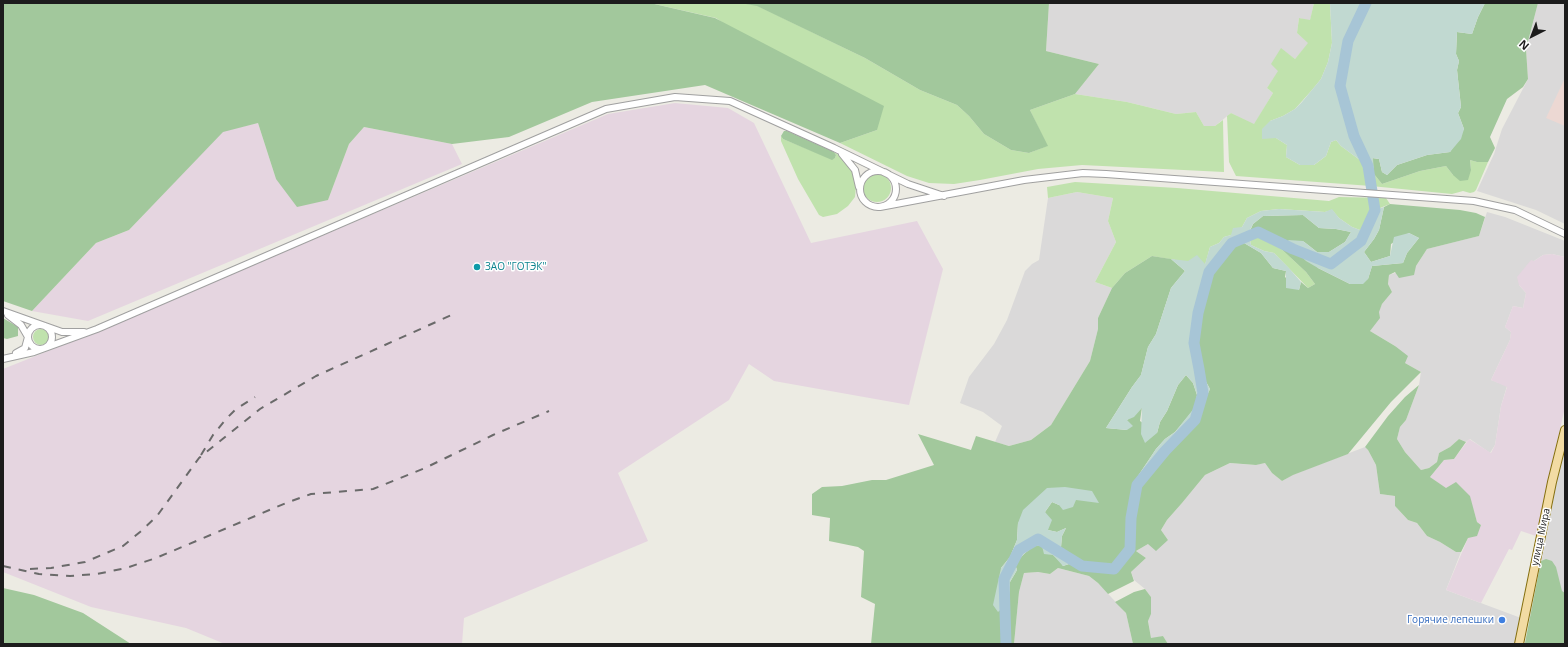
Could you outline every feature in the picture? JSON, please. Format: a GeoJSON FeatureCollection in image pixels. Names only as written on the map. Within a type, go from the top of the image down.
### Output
{"type":"FeatureCollection","features":[{"type":"Feature","properties":{"kind":"main road","name":"улица Мира"},"geometry":{"type":"LineString","coordinates":[[1519,644],[1552,482],[1565,430]]}},
{"type":"Feature","properties":{"kind":"street"},"geometry":{"type":"LineString","coordinates":[[3,359],[43,348],[96,329],[606,109],[675,98],[730,101],[834,148],[915,187],[944,196]]}},
{"type":"Feature","properties":{"kind":"street"},"geometry":{"type":"LineString","coordinates":[[834,148],[847,158],[853,166],[858,178],[859,189],[862,197],[870,206],[880,208],[1024,180],[1083,173],[1474,201],[1515,210],[1565,234]]}},
{"type":"Feature","properties":{"kind":"street"},"geometry":{"type":"LineString","coordinates":[[859,189],[864,177],[869,173],[875,171],[887,174],[894,182],[896,193],[890,202],[880,208]]}},
{"type":"Feature","properties":{"kind":"street"},"geometry":{"type":"LineString","coordinates":[[3,311],[62,332],[70,333],[96,329]]}},
{"type":"Feature","properties":{"kind":"street"},"geometry":{"type":"LineString","coordinates":[[3,311],[21,325],[28,337],[30,344],[34,347],[43,348],[50,344],[52,336],[50,331],[44,325],[33,327],[30,331],[28,337],[26,345],[23,350],[3,359]]}},
{"type":"Feature","properties":{"kind":"shaded area"},"geometry":{"type":"Polygon","coordinates":[[[1049,3],[1314,3],[1310,21],[1299,18],[1297,33],[1309,43],[1295,59],[1281,49],[1279,71],[1267,88],[1273,93],[1254,125],[1231,113],[1215,126],[1204,126],[1196,112],[1176,114],[1127,102],[1075,94],[1099,64],[1046,51],[1049,3]]]}},
{"type":"Feature","properties":{"kind":"shaded area"},"geometry":{"type":"Polygon","coordinates":[[[1330,3],[1485,3],[1472,34],[1457,32],[1456,54],[1459,61],[1457,70],[1461,107],[1458,113],[1464,129],[1461,139],[1450,152],[1427,155],[1397,165],[1387,175],[1382,172],[1379,159],[1373,158],[1374,174],[1370,176],[1368,166],[1341,146],[1336,140],[1331,142],[1326,156],[1314,165],[1300,165],[1286,157],[1287,145],[1276,138],[1262,139],[1262,129],[1270,121],[1295,109],[1321,79],[1328,62],[1332,43],[1330,3]]]}},
{"type":"Feature","properties":{"kind":"shaded area"},"geometry":{"type":"Polygon","coordinates":[[[1538,3],[1565,3],[1565,224],[1536,210],[1477,191],[1494,154],[1502,129],[1528,79],[1526,49],[1538,3]]]}},
{"type":"Feature","properties":{"kind":"shaded area"},"geometry":{"type":"Polygon","coordinates":[[[1565,78],[1565,126],[1546,118],[1565,78]]]}},
{"type":"Feature","properties":{"kind":"shaded area"},"geometry":{"type":"Polygon","coordinates":[[[675,103],[728,108],[754,123],[811,243],[917,221],[943,269],[909,405],[774,381],[749,364],[729,400],[618,473],[648,541],[464,618],[462,644],[225,644],[186,628],[91,607],[3,572],[3,369],[96,332],[608,114],[675,103]]]}},
{"type":"Feature","properties":{"kind":"shaded area"},"geometry":{"type":"Polygon","coordinates":[[[258,123],[276,179],[328,200],[349,144],[364,127],[452,144],[462,164],[88,321],[32,311],[96,243],[129,230],[223,131],[258,123]]]}},
{"type":"Feature","properties":{"kind":"shaded area"},"geometry":{"type":"Polygon","coordinates":[[[1077,192],[1113,198],[1108,221],[1116,242],[1095,282],[1112,288],[1098,318],[1098,329],[1090,361],[1051,425],[1031,440],[1009,446],[995,442],[1002,426],[983,412],[960,403],[969,377],[994,344],[1007,320],[1025,271],[1039,260],[1048,198],[1077,192]]]}},
{"type":"Feature","properties":{"kind":"shaded area"},"geometry":{"type":"Polygon","coordinates":[[[1384,207],[1379,230],[1364,252],[1371,262],[1390,256],[1394,237],[1409,233],[1419,238],[1407,253],[1403,263],[1372,266],[1368,279],[1363,284],[1350,284],[1318,268],[1306,261],[1293,249],[1288,240],[1303,241],[1317,252],[1329,252],[1345,242],[1351,232],[1319,228],[1303,215],[1263,216],[1253,224],[1250,230],[1258,232],[1249,236],[1251,245],[1264,251],[1274,253],[1288,267],[1301,282],[1299,290],[1286,288],[1286,271],[1273,268],[1261,253],[1239,240],[1232,243],[1209,272],[1204,307],[1198,313],[1194,343],[1199,369],[1210,389],[1203,404],[1203,410],[1183,439],[1165,451],[1137,485],[1136,479],[1156,449],[1165,439],[1175,432],[1195,407],[1197,395],[1193,383],[1186,375],[1178,385],[1167,411],[1160,422],[1157,433],[1145,443],[1141,434],[1142,408],[1134,417],[1127,420],[1133,426],[1127,430],[1106,428],[1141,375],[1148,347],[1156,334],[1171,288],[1185,271],[1171,259],[1188,261],[1197,255],[1205,264],[1210,247],[1219,243],[1224,237],[1231,235],[1233,228],[1242,227],[1247,218],[1261,211],[1279,209],[1325,212],[1332,209],[1339,218],[1352,227],[1360,230],[1368,225],[1375,210],[1384,207]]]}},
{"type":"Feature","properties":{"kind":"shaded area"},"geometry":{"type":"Polygon","coordinates":[[[1487,212],[1505,217],[1565,241],[1565,257],[1552,254],[1543,255],[1534,261],[1519,285],[1526,293],[1523,308],[1513,306],[1505,327],[1511,332],[1510,340],[1491,380],[1507,386],[1501,406],[1495,445],[1490,453],[1470,439],[1466,442],[1459,439],[1450,447],[1439,453],[1437,462],[1429,468],[1421,470],[1405,452],[1397,439],[1400,427],[1406,420],[1419,385],[1421,372],[1405,363],[1395,346],[1370,331],[1382,304],[1392,292],[1388,284],[1389,275],[1416,266],[1427,249],[1479,236],[1487,212]]]}},
{"type":"Feature","properties":{"kind":"shaded area"},"geometry":{"type":"Polygon","coordinates":[[[1552,254],[1565,257],[1565,407],[1536,536],[1521,531],[1512,550],[1509,549],[1481,603],[1446,590],[1468,538],[1481,525],[1477,522],[1473,509],[1430,477],[1444,460],[1454,459],[1469,439],[1491,453],[1495,445],[1501,406],[1507,387],[1491,380],[1510,340],[1511,332],[1505,327],[1513,306],[1523,308],[1526,293],[1519,285],[1517,277],[1531,260],[1534,261],[1543,255],[1552,254]]]}},
{"type":"Feature","properties":{"kind":"shaded area"},"geometry":{"type":"Polygon","coordinates":[[[1565,443],[1565,644],[1525,644],[1555,486],[1565,443]]]}},
{"type":"Feature","properties":{"kind":"shaded area"},"geometry":{"type":"Polygon","coordinates":[[[1365,447],[1376,465],[1380,494],[1395,496],[1395,506],[1408,520],[1417,523],[1427,536],[1456,552],[1461,552],[1446,590],[1521,618],[1515,644],[1168,644],[1163,636],[1151,639],[1148,620],[1151,614],[1151,597],[1145,589],[1134,580],[1131,572],[1146,558],[1136,551],[1148,544],[1168,540],[1161,530],[1167,520],[1205,475],[1230,463],[1254,465],[1265,463],[1272,473],[1282,481],[1292,475],[1365,447]]]}},
{"type":"Feature","properties":{"kind":"shaded area"},"geometry":{"type":"Polygon","coordinates":[[[1065,487],[1092,491],[1099,503],[1076,500],[1073,507],[1063,510],[1059,505],[1052,502],[1045,512],[1052,520],[1048,530],[1057,532],[1066,528],[1062,536],[1061,547],[1081,562],[1075,565],[1069,564],[1063,566],[1053,555],[1044,554],[1042,546],[1034,545],[1015,564],[1017,570],[1010,582],[1009,602],[998,612],[993,605],[1001,568],[1010,557],[1017,540],[1018,523],[1023,510],[1047,488],[1065,487]]]}},
{"type":"Feature","properties":{"kind":"shaded area"},"geometry":{"type":"Polygon","coordinates":[[[1058,568],[1089,576],[1098,583],[1126,613],[1133,644],[1014,644],[1019,592],[1024,573],[1038,572],[1050,574],[1058,568]]]}},
{"type":"Feature","properties":{"kind":"green space"},"geometry":{"type":"Polygon","coordinates":[[[3,3],[650,3],[715,18],[884,106],[877,130],[840,143],[705,85],[592,102],[509,137],[452,144],[364,127],[349,144],[328,200],[297,207],[276,179],[258,123],[223,132],[129,230],[96,243],[32,311],[3,301],[3,3]]]}},
{"type":"Feature","properties":{"kind":"green space"},"geometry":{"type":"Polygon","coordinates":[[[650,3],[740,3],[756,5],[865,58],[920,90],[957,105],[969,116],[984,134],[1011,150],[1029,153],[1047,146],[1030,110],[1075,94],[1127,102],[1176,114],[1196,112],[1204,126],[1215,126],[1223,120],[1224,172],[1082,165],[1038,169],[954,184],[929,183],[907,176],[840,143],[877,130],[716,18],[650,3]]]}},
{"type":"Feature","properties":{"kind":"green space"},"geometry":{"type":"Polygon","coordinates":[[[740,3],[1049,3],[1046,51],[1099,64],[1075,94],[1030,110],[1048,146],[1029,153],[1011,150],[984,134],[969,116],[957,105],[920,90],[865,58],[757,6],[740,3]]]}},
{"type":"Feature","properties":{"kind":"green space"},"geometry":{"type":"Polygon","coordinates":[[[1314,3],[1330,3],[1332,43],[1328,62],[1321,79],[1295,109],[1270,121],[1276,138],[1287,145],[1286,157],[1300,165],[1314,165],[1326,156],[1331,142],[1336,140],[1341,146],[1368,166],[1370,176],[1374,174],[1382,184],[1420,171],[1446,166],[1453,175],[1471,170],[1470,160],[1477,162],[1488,162],[1474,192],[1470,193],[1463,191],[1452,194],[1371,186],[1236,176],[1229,162],[1227,116],[1231,113],[1254,124],[1273,93],[1267,88],[1278,71],[1271,64],[1281,48],[1295,59],[1308,43],[1297,33],[1299,18],[1310,20],[1314,3]]]}},
{"type":"Feature","properties":{"kind":"green space"},"geometry":{"type":"Polygon","coordinates":[[[1485,3],[1538,3],[1526,49],[1528,79],[1523,87],[1507,99],[1490,137],[1495,148],[1488,162],[1477,162],[1470,160],[1471,170],[1468,180],[1460,181],[1446,166],[1420,171],[1382,184],[1374,174],[1372,158],[1379,159],[1382,172],[1387,175],[1397,165],[1427,155],[1450,152],[1464,129],[1458,113],[1461,107],[1457,70],[1459,61],[1456,54],[1457,32],[1472,34],[1485,3]]]}},
{"type":"Feature","properties":{"kind":"green space"},"geometry":{"type":"Polygon","coordinates":[[[784,131],[834,152],[836,155],[835,158],[832,160],[783,139],[781,136],[784,131]]]}},
{"type":"Feature","properties":{"kind":"green space"},"geometry":{"type":"Polygon","coordinates":[[[781,136],[783,139],[832,159],[835,158],[836,155],[834,152],[842,157],[851,169],[856,186],[855,197],[848,206],[837,214],[823,217],[819,215],[798,179],[781,141],[781,136]]]}},
{"type":"Feature","properties":{"kind":"green space"},"geometry":{"type":"Polygon","coordinates":[[[877,174],[887,178],[891,188],[887,198],[877,202],[867,198],[863,188],[867,178],[877,174]]]}},
{"type":"Feature","properties":{"kind":"green space"},"geometry":{"type":"Polygon","coordinates":[[[1075,182],[1177,188],[1329,201],[1339,197],[1386,198],[1390,204],[1375,210],[1368,225],[1360,230],[1352,227],[1339,218],[1332,210],[1325,212],[1279,209],[1261,211],[1247,218],[1242,227],[1231,235],[1224,237],[1219,243],[1210,247],[1205,265],[1152,256],[1125,273],[1112,288],[1095,282],[1116,242],[1108,221],[1113,198],[1077,192],[1048,198],[1047,187],[1075,182]]]}},
{"type":"Feature","properties":{"kind":"green space"},"geometry":{"type":"Polygon","coordinates":[[[1390,204],[1460,210],[1476,213],[1485,217],[1479,236],[1427,249],[1416,266],[1414,275],[1399,278],[1395,272],[1389,275],[1388,284],[1392,292],[1382,304],[1379,312],[1380,318],[1370,331],[1395,346],[1408,356],[1405,363],[1421,372],[1391,402],[1348,454],[1293,475],[1282,481],[1272,473],[1265,463],[1256,465],[1230,463],[1205,475],[1167,520],[1161,530],[1168,540],[1156,551],[1148,544],[1136,551],[1146,558],[1131,572],[1134,581],[1108,594],[1089,576],[1058,568],[1050,574],[1038,572],[1024,573],[1019,592],[1014,644],[871,644],[875,604],[861,597],[864,551],[858,547],[829,541],[830,518],[812,515],[812,494],[822,487],[842,486],[872,480],[886,480],[934,465],[918,434],[971,450],[976,436],[1009,446],[1031,440],[1051,425],[1090,361],[1098,329],[1098,318],[1112,288],[1125,273],[1152,256],[1171,259],[1185,271],[1171,288],[1156,334],[1148,347],[1141,375],[1106,428],[1127,430],[1127,420],[1142,407],[1140,421],[1157,433],[1160,422],[1167,411],[1178,385],[1186,375],[1193,383],[1197,395],[1196,407],[1175,432],[1165,439],[1156,449],[1136,479],[1137,484],[1165,451],[1183,439],[1203,410],[1203,404],[1210,389],[1199,369],[1194,343],[1198,313],[1204,307],[1209,272],[1232,243],[1239,240],[1261,253],[1273,268],[1286,271],[1285,277],[1299,290],[1301,282],[1308,288],[1315,284],[1306,272],[1277,245],[1259,236],[1258,232],[1250,231],[1253,224],[1263,216],[1303,215],[1319,228],[1351,232],[1345,242],[1329,252],[1317,252],[1303,241],[1318,268],[1350,284],[1368,279],[1372,266],[1403,263],[1407,253],[1419,238],[1409,233],[1391,244],[1390,256],[1371,262],[1364,252],[1379,230],[1384,207],[1390,204]],[[1065,487],[1018,523],[1017,540],[1010,557],[1001,568],[1009,602],[1010,582],[1017,570],[1015,564],[1035,545],[1043,546],[1060,561],[1063,566],[1069,564],[1075,565],[1080,562],[1061,547],[1062,536],[1066,528],[1057,532],[1048,530],[1045,512],[1052,502],[1059,505],[1065,487]]]}},
{"type":"Feature","properties":{"kind":"green space"},"geometry":{"type":"Polygon","coordinates":[[[1258,232],[1260,236],[1277,245],[1306,272],[1315,284],[1308,288],[1274,253],[1264,251],[1251,245],[1249,236],[1258,232]]]}},
{"type":"Feature","properties":{"kind":"green space"},"geometry":{"type":"Polygon","coordinates":[[[3,318],[18,327],[18,336],[7,339],[3,338],[3,318]]]}},
{"type":"Feature","properties":{"kind":"green space"},"geometry":{"type":"Polygon","coordinates":[[[41,329],[47,331],[49,337],[47,343],[41,345],[35,343],[33,337],[35,331],[41,329]]]}},
{"type":"Feature","properties":{"kind":"green space"},"geometry":{"type":"Polygon","coordinates":[[[1419,385],[1406,420],[1400,427],[1397,439],[1405,452],[1421,470],[1429,468],[1437,462],[1439,453],[1450,447],[1459,439],[1466,442],[1454,459],[1444,460],[1430,477],[1446,488],[1456,482],[1470,496],[1477,522],[1481,525],[1477,536],[1468,538],[1461,552],[1456,552],[1427,536],[1417,523],[1408,520],[1395,506],[1395,496],[1380,494],[1376,465],[1365,447],[1388,416],[1405,397],[1419,385]]]}},
{"type":"Feature","properties":{"kind":"green space"},"geometry":{"type":"Polygon","coordinates":[[[1546,559],[1552,561],[1556,567],[1562,591],[1565,593],[1565,644],[1525,643],[1541,561],[1546,559]]]}},
{"type":"Feature","properties":{"kind":"green space"},"geometry":{"type":"Polygon","coordinates":[[[3,588],[34,595],[83,613],[131,644],[3,644],[3,588]]]}},
{"type":"Feature","properties":{"kind":"green space"},"geometry":{"type":"Polygon","coordinates":[[[1145,589],[1151,597],[1151,614],[1148,621],[1151,638],[1163,636],[1168,644],[1133,644],[1126,613],[1115,602],[1134,592],[1145,589]]]}},
{"type":"Feature","properties":{"kind":"waterway"},"geometry":{"type":"LineString","coordinates":[[1006,644],[1004,579],[1019,550],[1038,539],[1082,566],[1114,569],[1130,549],[1131,518],[1137,485],[1165,451],[1195,420],[1203,393],[1194,343],[1198,313],[1209,272],[1232,243],[1258,232],[1293,249],[1331,264],[1361,241],[1375,210],[1368,166],[1354,136],[1340,86],[1348,41],[1366,3]]}},
{"type":"Feature","properties":{"kind":"railway"},"geometry":{"type":"LineString","coordinates":[[30,569],[51,568],[85,562],[123,546],[157,516],[199,458],[260,409],[316,376],[456,313]]}},
{"type":"Feature","properties":{"kind":"railway"},"geometry":{"type":"LineString","coordinates":[[201,455],[213,435],[226,419],[236,409],[255,397]]}},
{"type":"Feature","properties":{"kind":"railway"},"geometry":{"type":"LineString","coordinates":[[3,566],[39,574],[70,576],[97,574],[126,568],[156,558],[286,503],[311,494],[373,489],[425,468],[493,435],[549,411]]}},
{"type":"Feature","properties":{"kind":"place","name":"ЗАО \"ГОТЭК\""},"geometry":{"type":"Point","coordinates":[477,267]}},
{"type":"Feature","properties":{"kind":"place","name":"Горячие лепешки"},"geometry":{"type":"Point","coordinates":[1502,620]}}]}
